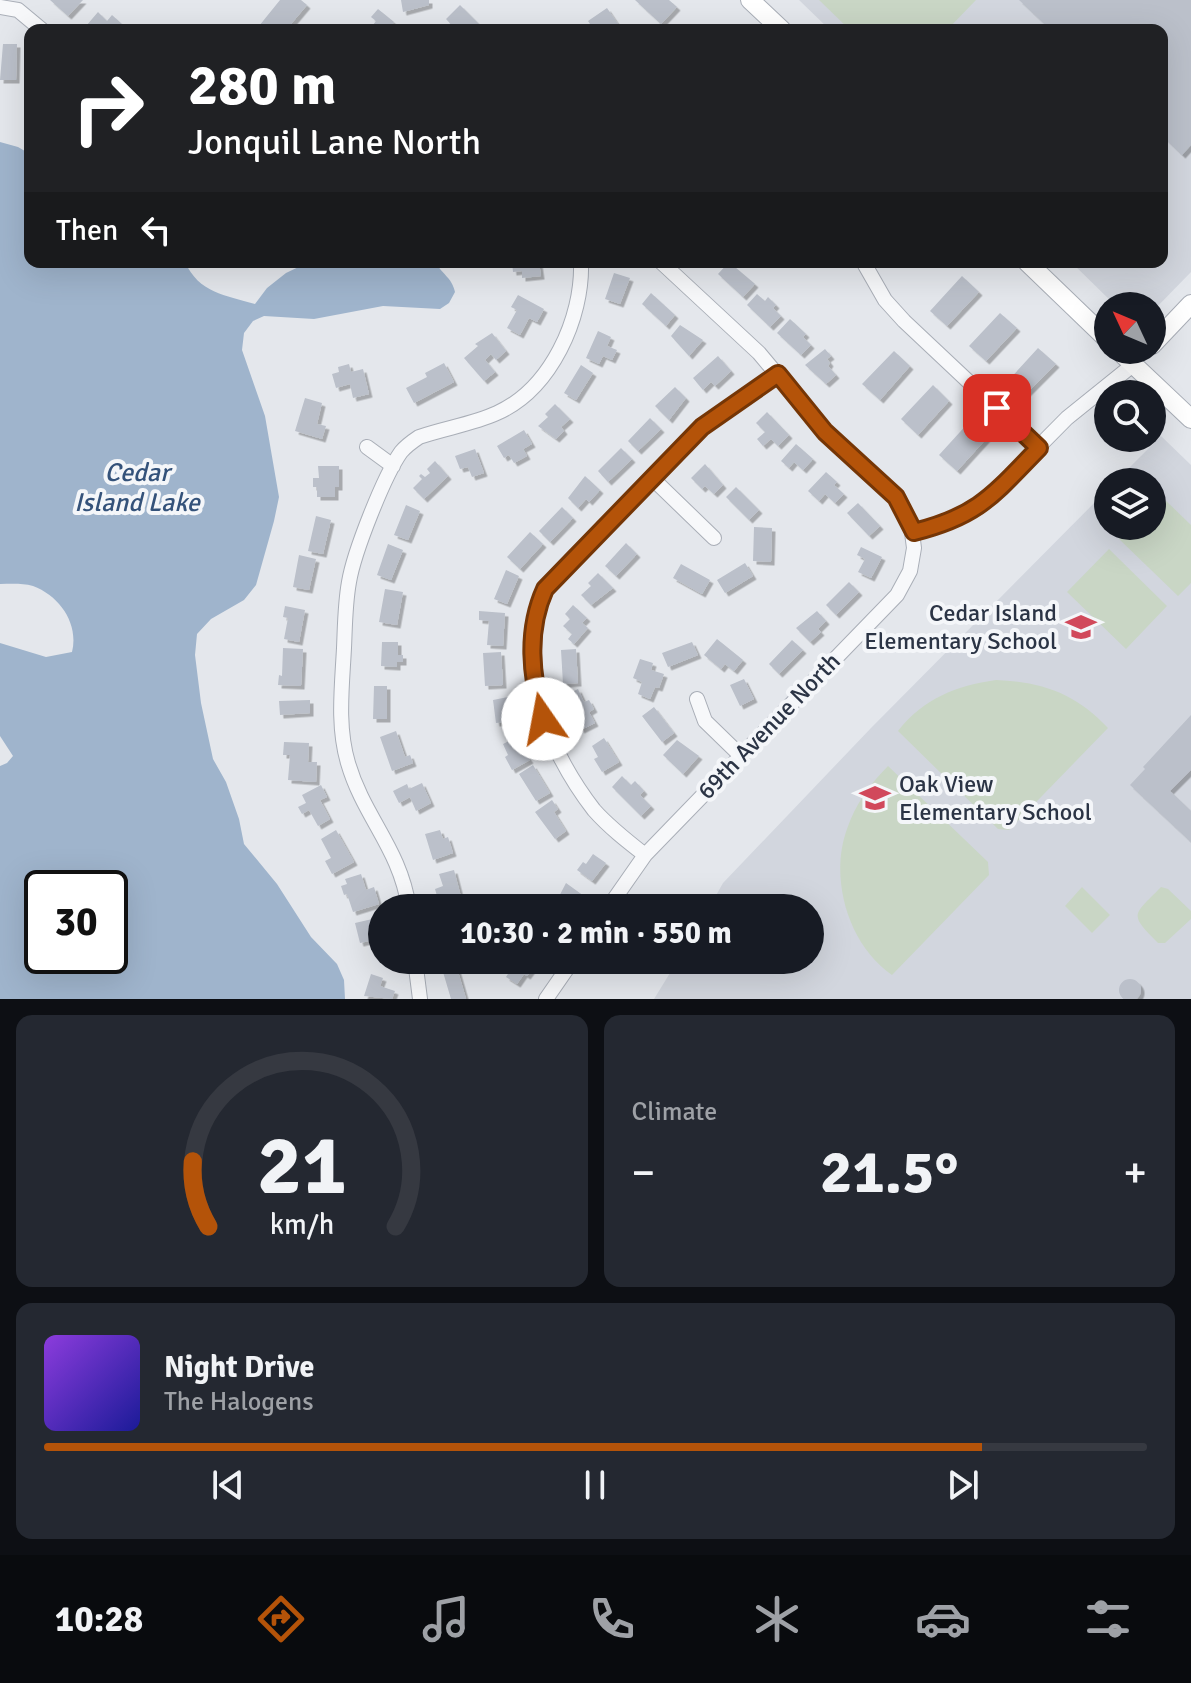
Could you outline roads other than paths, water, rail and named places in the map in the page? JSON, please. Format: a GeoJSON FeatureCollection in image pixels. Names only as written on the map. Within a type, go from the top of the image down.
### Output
{"type":"FeatureCollection","features":[{"type":"Feature","properties":{"kind":"main road"},"geometry":{"type":"LineString","coordinates":[[750,0],[776,24]]}},
{"type":"Feature","properties":{"kind":"main road"},"geometry":{"type":"LineString","coordinates":[[1033,268],[1094,327]]}},
{"type":"Feature","properties":{"kind":"main road"},"geometry":{"type":"LineString","coordinates":[[1166,330],[1191,304]]}},
{"type":"Feature","properties":{"kind":"main road"},"geometry":{"type":"LineString","coordinates":[[1134,364],[1191,419]]}},
{"type":"Feature","properties":{"kind":"street"},"geometry":{"type":"LineString","coordinates":[[0,7],[18,10],[35,24]]}},
{"type":"Feature","properties":{"kind":"street"},"geometry":{"type":"LineString","coordinates":[[406,894],[396,859],[357,788],[342,735],[348,583],[360,545],[401,452],[419,437],[497,414],[531,389],[570,328],[577,306],[580,268]]}},
{"type":"Feature","properties":{"kind":"street"},"geometry":{"type":"LineString","coordinates":[[667,268],[759,353],[825,432],[896,497],[914,532],[955,520],[979,507],[1075,411],[1134,364]]}},
{"type":"Feature","properties":{"kind":"street"},"geometry":{"type":"LineString","coordinates":[[867,268],[885,300],[904,321],[1039,448]]}},
{"type":"Feature","properties":{"kind":"street"},"geometry":{"type":"LineString","coordinates":[[645,855],[594,809],[554,743],[537,698],[533,620],[545,589],[652,478],[714,417],[778,374]]}},
{"type":"Feature","properties":{"kind":"street"},"geometry":{"type":"LineString","coordinates":[[367,447],[393,466]]}},
{"type":"Feature","properties":{"kind":"street"},"geometry":{"type":"LineString","coordinates":[[652,478],[714,538]]}},
{"type":"Feature","properties":{"kind":"street","name":"69th Avenue North"},"geometry":{"type":"LineString","coordinates":[[618,894],[645,855],[897,595],[913,560],[914,532]]}},
{"type":"Feature","properties":{"kind":"street"},"geometry":{"type":"LineString","coordinates":[[697,699],[705,721],[740,755]]}},
{"type":"Feature","properties":{"kind":"street"},"geometry":{"type":"LineString","coordinates":[[417,974],[420,999]]}},
{"type":"Feature","properties":{"kind":"street"},"geometry":{"type":"LineString","coordinates":[[546,999],[563,974]]}},
{"type":"Feature","properties":{"kind":"water","name":"Cedar Island Lake"},"geometry":{"type":"Polygon","coordinates":[[[0,142],[24,150],[24,268],[189,268],[205,287],[255,304],[267,288],[296,268],[440,268],[455,292],[449,303],[440,309],[383,306],[314,319],[264,316],[253,321],[244,333],[242,350],[265,416],[279,497],[256,585],[244,600],[211,619],[197,634],[195,655],[201,703],[213,759],[226,782],[244,844],[277,884],[311,937],[337,964],[344,980],[345,999],[0,999],[0,766],[13,756],[0,736],[0,643],[46,657],[72,652],[73,642],[73,631],[65,612],[51,597],[33,586],[0,584],[0,142]]]}},
{"type":"Feature","properties":{"kind":"place","name":"Cedar Island Elementary School"},"geometry":{"type":"Point","coordinates":[1081,627]}},
{"type":"Feature","properties":{"kind":"place","name":"Oak View Elementary School"},"geometry":{"type":"Point","coordinates":[875,798]}}]}
